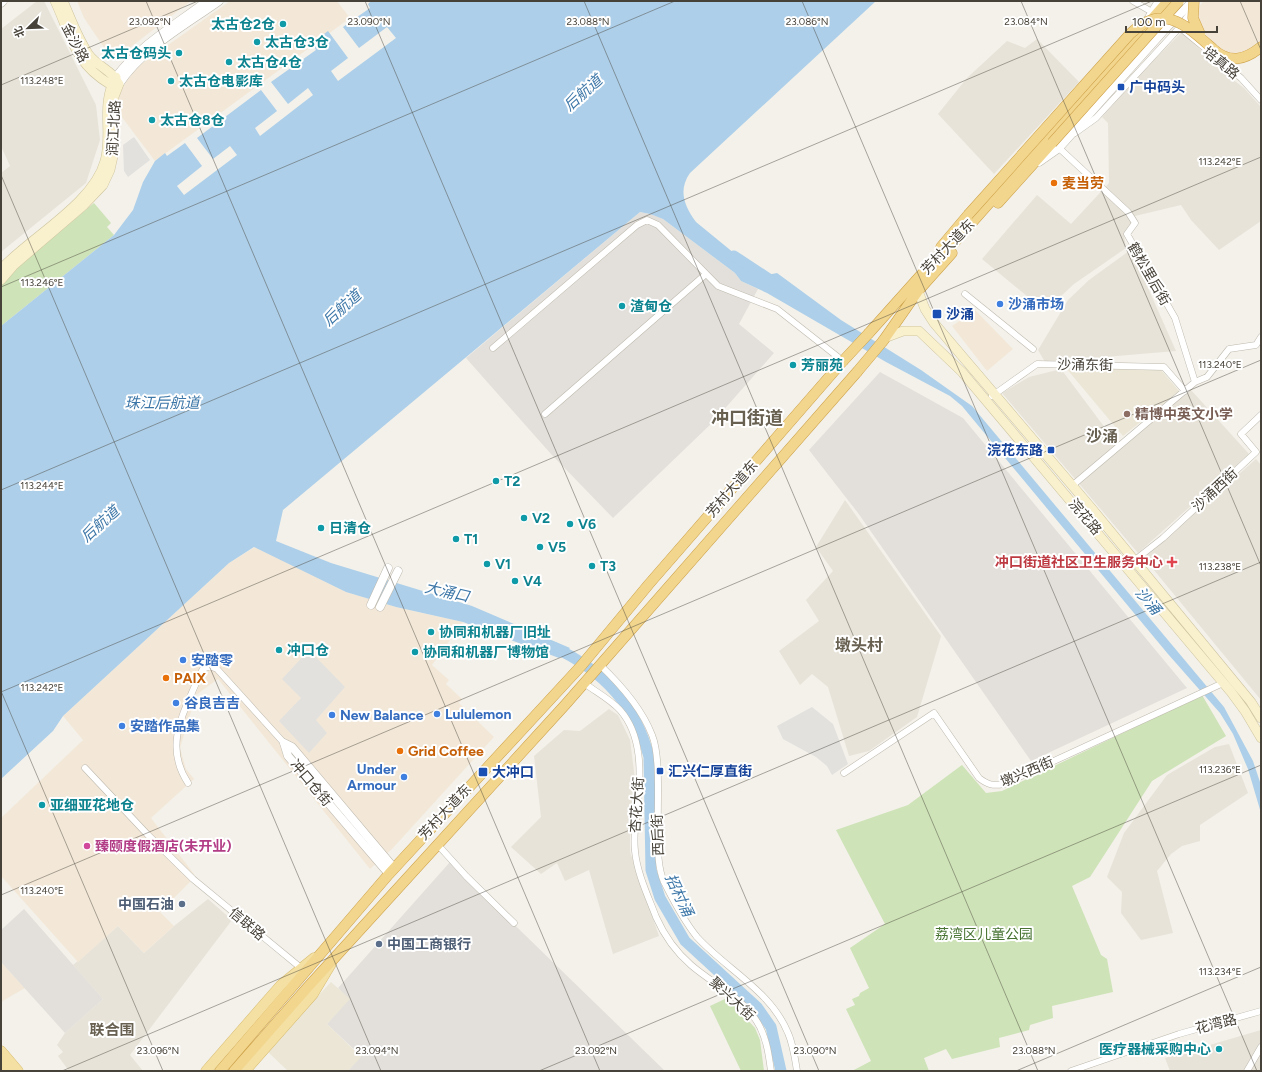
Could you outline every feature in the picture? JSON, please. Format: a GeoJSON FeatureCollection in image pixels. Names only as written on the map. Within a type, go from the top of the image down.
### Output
{"type":"FeatureCollection","features":[{"type":"Feature","properties":{"kind":"highway","name":"芳村大道东"},"geometry":{"type":"LineString","coordinates":[[220,1071],[391,871],[583,663],[649,584],[843,361],[920,276],[961,235],[1168,1]]}},
{"type":"Feature","properties":{"kind":"highway","name":"芳村大道东"},"geometry":{"type":"LineString","coordinates":[[234,1071],[596,670],[857,372],[885,339],[918,291],[1031,167],[1055,146],[1179,1]]}},
{"type":"Feature","properties":{"kind":"highway"},"geometry":{"type":"LineString","coordinates":[[1194,1],[1193,13],[1196,28],[1213,49]]}},
{"type":"Feature","properties":{"kind":"highway"},"geometry":{"type":"LineString","coordinates":[[920,276],[968,215],[1130,34],[1141,24],[1159,18],[1177,21],[1190,29],[1224,57],[1238,59],[1247,57],[1261,46]]}},
{"type":"Feature","properties":{"kind":"main road","name":"金沙路"},"geometry":{"type":"LineString","coordinates":[[55,1],[78,55],[90,70],[115,82]]}},
{"type":"Feature","properties":{"kind":"main road","name":"金沙路"},"geometry":{"type":"LineString","coordinates":[[64,1],[88,54],[94,62],[115,82]]}},
{"type":"Feature","properties":{"kind":"main road","name":"润江北路"},"geometry":{"type":"LineString","coordinates":[[1,269],[94,186],[102,171],[108,151],[107,100],[115,82]]}},
{"type":"Feature","properties":{"kind":"main road","name":"润江北路"},"geometry":{"type":"LineString","coordinates":[[1,280],[14,265],[84,205],[103,185],[110,170],[114,152],[115,82]]}},
{"type":"Feature","properties":{"kind":"main road","name":"浣花路"},"geometry":{"type":"LineString","coordinates":[[918,291],[930,318],[1136,560],[1251,702],[1261,718]]}},
{"type":"Feature","properties":{"kind":"main road","name":"浣花路"},"geometry":{"type":"LineString","coordinates":[[885,339],[903,331],[913,330],[925,335],[962,372],[1219,685],[1245,711],[1261,738]]}},
{"type":"Feature","properties":{"kind":"main road"},"geometry":{"type":"LineString","coordinates":[[935,345],[934,337],[940,333],[944,335]]}},
{"type":"Feature","properties":{"kind":"main road","name":"芳村大道东"},"geometry":{"type":"LineString","coordinates":[[206,1071],[282,985],[323,950]]}},
{"type":"Feature","properties":{"kind":"main road","name":"芳村大道东"},"geometry":{"type":"LineString","coordinates":[[245,1071],[313,994],[324,978],[333,960]]}},
{"type":"Feature","properties":{"kind":"main road"},"geometry":{"type":"LineString","coordinates":[[1,1051],[18,1071]]}},
{"type":"Feature","properties":{"kind":"main road"},"geometry":{"type":"LineString","coordinates":[[1,1065],[7,1071]]}},
{"type":"Feature","properties":{"kind":"street","name":"润江北路"},"geometry":{"type":"LineString","coordinates":[[115,82],[128,61],[140,50],[207,1]]}},
{"type":"Feature","properties":{"kind":"street","name":"润江北路"},"geometry":{"type":"LineString","coordinates":[[115,82],[148,52],[219,1]]}},
{"type":"Feature","properties":{"kind":"street"},"geometry":{"type":"LineString","coordinates":[[1133,1],[1152,12]]}},
{"type":"Feature","properties":{"kind":"street","name":"芳村大道东"},"geometry":{"type":"LineString","coordinates":[[1143,29],[1159,1]]}},
{"type":"Feature","properties":{"kind":"street","name":"芳村大道东"},"geometry":{"type":"LineString","coordinates":[[1055,146],[1068,139],[1167,27],[1194,1]]}},
{"type":"Feature","properties":{"kind":"street"},"geometry":{"type":"LineString","coordinates":[[1068,139],[1096,118],[1180,27],[1198,1]]}},
{"type":"Feature","properties":{"kind":"street","name":"培真路"},"geometry":{"type":"LineString","coordinates":[[1180,27],[1241,78],[1261,100]]}},
{"type":"Feature","properties":{"kind":"street","name":"鹤松里后街"},"geometry":{"type":"LineString","coordinates":[[1055,146],[1128,212],[1135,223],[1127,234],[1175,318],[1195,382]]}},
{"type":"Feature","properties":{"kind":"street"},"geometry":{"type":"LineString","coordinates":[[493,348],[637,225],[647,220],[658,225],[718,286],[777,308],[843,361]]}},
{"type":"Feature","properties":{"kind":"street"},"geometry":{"type":"LineString","coordinates":[[546,414],[706,274]]}},
{"type":"Feature","properties":{"kind":"street"},"geometry":{"type":"LineString","coordinates":[[964,294],[1033,349]]}},
{"type":"Feature","properties":{"kind":"street"},"geometry":{"type":"LineString","coordinates":[[1073,485],[1195,382],[1207,377],[1229,349],[1256,345],[1261,337]]}},
{"type":"Feature","properties":{"kind":"street"},"geometry":{"type":"LineString","coordinates":[[1256,345],[1261,350]]}},
{"type":"Feature","properties":{"kind":"street","name":"沙涌东街"},"geometry":{"type":"LineString","coordinates":[[986,400],[1038,364],[1164,367],[1185,391]]}},
{"type":"Feature","properties":{"kind":"street"},"geometry":{"type":"LineString","coordinates":[[1261,415],[1241,434],[1261,458]]}},
{"type":"Feature","properties":{"kind":"street","name":"沙涌西街"},"geometry":{"type":"LineString","coordinates":[[1136,560],[1163,538],[1256,452]]}},
{"type":"Feature","properties":{"kind":"street"},"geometry":{"type":"LineString","coordinates":[[371,605],[388,568]]}},
{"type":"Feature","properties":{"kind":"street"},"geometry":{"type":"LineString","coordinates":[[380,607],[398,571]]}},
{"type":"Feature","properties":{"kind":"street"},"geometry":{"type":"LineString","coordinates":[[188,783],[180,771],[175,751],[178,728],[199,676],[203,669],[210,666],[217,669],[284,744]]}},
{"type":"Feature","properties":{"kind":"street","name":"西后街"},"geometry":{"type":"LineString","coordinates":[[596,670],[625,692],[644,720],[652,735],[656,764],[658,855],[664,882],[686,922],[697,937],[762,996],[778,1014],[789,1034],[797,1071]]}},
{"type":"Feature","properties":{"kind":"street","name":"杏花大街"},"geometry":{"type":"LineString","coordinates":[[584,683],[620,710],[629,723],[635,736],[640,767],[640,785],[634,833],[635,851],[642,878],[656,917],[670,942]]}},
{"type":"Feature","properties":{"kind":"street","name":"墩兴西街"},"geometry":{"type":"LineString","coordinates":[[844,773],[934,713],[979,778],[986,784],[994,786],[1004,784],[1219,685]]}},
{"type":"Feature","properties":{"kind":"street","name":"冲口仓街"},"geometry":{"type":"LineString","coordinates":[[284,744],[292,747],[391,871]]}},
{"type":"Feature","properties":{"kind":"street","name":"信联路"},"geometry":{"type":"LineString","coordinates":[[85,768],[147,834],[193,879],[301,968]]}},
{"type":"Feature","properties":{"kind":"street"},"geometry":{"type":"LineString","coordinates":[[438,845],[466,876],[514,923]]}},
{"type":"Feature","properties":{"kind":"street","name":"聚兴大街"},"geometry":{"type":"LineString","coordinates":[[670,942],[693,966],[719,984],[754,1018],[764,1036],[771,1071]]}},
{"type":"Feature","properties":{"kind":"street","name":"花湾路"},"geometry":{"type":"LineString","coordinates":[[1071,1071],[1179,1034],[1261,1013]]}},
{"type":"Feature","properties":{"kind":"street"},"geometry":{"type":"LineString","coordinates":[[1247,1071],[1261,1047]]}},
{"type":"Feature","properties":{"kind":"shaded area"},"geometry":{"type":"Polygon","coordinates":[[[37,1],[44,1],[96,105],[100,140],[86,183],[1,252],[1,173],[10,166],[1,146],[1,29],[37,1]]]}},
{"type":"Feature","properties":{"kind":"shaded area"},"geometry":{"type":"Polygon","coordinates":[[[77,1],[191,1],[115,59],[105,49],[84,18],[77,1]]]}},
{"type":"Feature","properties":{"kind":"shaded area"},"geometry":{"type":"Polygon","coordinates":[[[230,1],[337,1],[350,18],[155,161],[118,112],[119,97],[124,85],[137,67],[230,1]]]}},
{"type":"Feature","properties":{"kind":"shaded area"},"geometry":{"type":"Polygon","coordinates":[[[1203,1],[1261,1],[1261,42],[1250,51],[1235,57],[1216,47],[1199,24],[1198,9],[1203,1]]]}},
{"type":"Feature","properties":{"kind":"shaded area"},"geometry":{"type":"Polygon","coordinates":[[[1182,32],[1223,72],[1244,88],[1261,107],[1261,221],[1219,250],[1191,220],[1181,205],[1135,216],[1124,236],[1126,248],[1074,284],[1045,311],[982,259],[1037,195],[1071,224],[1109,183],[1108,123],[1102,117],[1143,71],[1182,32]]]}},
{"type":"Feature","properties":{"kind":"shaded area"},"geometry":{"type":"Polygon","coordinates":[[[1037,39],[1079,82],[994,174],[938,114],[967,78],[1007,41],[1025,48],[1037,39]]]}},
{"type":"Feature","properties":{"kind":"shaded area"},"geometry":{"type":"Polygon","coordinates":[[[134,137],[150,160],[128,177],[124,171],[123,145],[134,137]]]}},
{"type":"Feature","properties":{"kind":"shaded area"},"geometry":{"type":"Polygon","coordinates":[[[640,212],[663,219],[735,273],[741,281],[758,289],[739,324],[774,353],[713,422],[613,518],[551,454],[466,358],[640,212]]]}},
{"type":"Feature","properties":{"kind":"shaded area"},"geometry":{"type":"Polygon","coordinates":[[[1129,251],[1144,279],[1176,351],[1045,362],[1038,350],[1068,300],[1089,280],[1129,251]]]}},
{"type":"Feature","properties":{"kind":"shaded area"},"geometry":{"type":"Polygon","coordinates":[[[975,310],[1013,349],[987,371],[952,326],[975,310]]]}},
{"type":"Feature","properties":{"kind":"shaded area","name":"精博中英文小学"},"geometry":{"type":"Polygon","coordinates":[[[1066,368],[1161,370],[1179,391],[1123,436],[1066,368]]]}},
{"type":"Feature","properties":{"kind":"shaded area"},"geometry":{"type":"Polygon","coordinates":[[[1061,369],[1120,448],[1191,390],[1249,454],[1138,553],[1002,393],[1029,377],[1061,369]]]}},
{"type":"Feature","properties":{"kind":"shaded area"},"geometry":{"type":"Polygon","coordinates":[[[880,372],[963,418],[1187,688],[1031,761],[858,513],[809,450],[880,372]]]}},
{"type":"Feature","properties":{"kind":"shaded area"},"geometry":{"type":"Polygon","coordinates":[[[1256,459],[1261,465],[1261,700],[1144,558],[1256,459]]]}},
{"type":"Feature","properties":{"kind":"shaded area"},"geometry":{"type":"Polygon","coordinates":[[[845,500],[941,636],[917,717],[869,751],[849,756],[828,687],[812,674],[800,685],[779,651],[819,621],[806,600],[833,571],[816,547],[845,500]]]}},
{"type":"Feature","properties":{"kind":"shaded area"},"geometry":{"type":"Polygon","coordinates":[[[255,547],[346,592],[396,607],[463,622],[432,665],[449,680],[446,684],[462,699],[459,703],[494,737],[392,849],[370,869],[218,679],[196,695],[180,748],[186,769],[194,779],[151,818],[194,874],[193,879],[160,912],[174,926],[144,953],[118,926],[78,962],[1,876],[1,818],[83,740],[63,716],[229,563],[255,547]]]}},
{"type":"Feature","properties":{"kind":"shaded area"},"geometry":{"type":"Polygon","coordinates":[[[309,650],[345,687],[316,720],[327,733],[309,753],[279,721],[301,698],[282,679],[309,650]]]}},
{"type":"Feature","properties":{"kind":"shaded area"},"geometry":{"type":"Polygon","coordinates":[[[812,707],[833,724],[848,764],[832,775],[827,766],[816,757],[783,739],[777,726],[812,707]]]}},
{"type":"Feature","properties":{"kind":"shaded area"},"geometry":{"type":"Polygon","coordinates":[[[609,709],[618,715],[630,740],[635,779],[630,820],[630,852],[659,936],[613,954],[589,870],[565,881],[557,863],[541,874],[511,847],[541,817],[534,756],[564,730],[580,731],[609,709]]]}},
{"type":"Feature","properties":{"kind":"shaded area"},"geometry":{"type":"Polygon","coordinates":[[[1229,744],[1248,793],[1200,825],[1200,841],[1182,846],[1171,854],[1157,871],[1173,933],[1141,940],[1121,913],[1122,892],[1107,877],[1124,833],[1167,775],[1215,747],[1229,744]]]}},
{"type":"Feature","properties":{"kind":"shaded area"},"geometry":{"type":"Polygon","coordinates":[[[450,862],[665,1071],[348,1071],[361,1056],[327,1024],[349,999],[338,988],[450,862]]]}},
{"type":"Feature","properties":{"kind":"shaded area"},"geometry":{"type":"Polygon","coordinates":[[[208,899],[232,920],[130,1055],[143,1071],[69,1071],[58,1056],[63,1052],[57,1045],[65,1033],[103,999],[73,965],[118,926],[144,953],[174,926],[208,899]]]}},
{"type":"Feature","properties":{"kind":"shaded area"},"geometry":{"type":"Polygon","coordinates":[[[24,909],[103,999],[65,1033],[1,962],[1,930],[24,909]]]}},
{"type":"Feature","properties":{"kind":"shaded area"},"geometry":{"type":"Polygon","coordinates":[[[1,962],[25,988],[1,1002],[1,962]]]}},
{"type":"Feature","properties":{"kind":"shaded area"},"geometry":{"type":"Polygon","coordinates":[[[331,982],[350,999],[327,1024],[361,1057],[348,1071],[288,1071],[267,1051],[331,982]]]}},
{"type":"Feature","properties":{"kind":"shaded area","name":"医疗器械采购中心"},"geometry":{"type":"Polygon","coordinates":[[[1261,1030],[1261,1071],[1170,1071],[1165,1058],[1261,1030]]]}},
{"type":"Feature","properties":{"kind":"green space"},"geometry":{"type":"Polygon","coordinates":[[[94,203],[111,223],[107,227],[114,235],[1,326],[1,286],[14,270],[94,203]]]}},
{"type":"Feature","properties":{"kind":"green space","name":"荔湾区儿童公园"},"geometry":{"type":"Polygon","coordinates":[[[1202,695],[1226,736],[1152,781],[1090,877],[1072,886],[1101,955],[1107,959],[1113,992],[1052,1006],[1053,1018],[1030,1025],[1029,1030],[999,1038],[1000,1047],[952,1059],[946,1049],[924,1058],[929,1071],[852,1071],[871,1061],[846,1009],[855,1005],[852,999],[859,996],[860,993],[869,988],[850,948],[885,924],[836,830],[908,805],[962,765],[986,793],[1002,791],[1202,695]]]}},
{"type":"Feature","properties":{"kind":"green space"},"geometry":{"type":"Polygon","coordinates":[[[727,998],[755,1028],[760,1040],[764,1071],[741,1071],[710,1006],[727,998]]]}},
{"type":"Feature","properties":{"kind":"water","name":"珠江后航道"},"geometry":{"type":"Polygon","coordinates":[[[371,1],[876,1],[690,173],[686,179],[683,192],[688,210],[696,222],[762,276],[777,273],[841,320],[921,370],[972,406],[1224,707],[1253,761],[1261,785],[1261,813],[1248,769],[1233,734],[1220,713],[1168,654],[962,406],[950,396],[886,362],[767,293],[741,281],[735,273],[663,219],[640,212],[283,510],[276,541],[331,563],[472,606],[570,648],[559,658],[463,622],[396,607],[346,592],[254,547],[229,563],[63,716],[53,731],[1,779],[1,326],[114,235],[133,210],[143,182],[155,161],[165,153],[167,156],[185,143],[202,166],[177,186],[184,195],[237,155],[230,146],[213,159],[197,138],[261,90],[277,111],[255,128],[260,136],[313,95],[308,88],[288,104],[271,82],[316,50],[312,43],[328,31],[348,58],[331,71],[338,81],[396,38],[387,27],[359,48],[343,27],[370,8],[368,4],[371,1]]]}},
{"type":"Feature","properties":{"kind":"waterway","name":"沙涌"},"geometry":{"type":"LineString","coordinates":[[734,256],[778,285]]}},
{"type":"Feature","properties":{"kind":"waterway","name":"招村涌"},"geometry":{"type":"LineString","coordinates":[[553,647],[586,666],[601,678],[626,705],[635,721],[643,738],[649,757],[651,870],[660,898],[685,941],[757,1007],[771,1027],[781,1071]]}},
{"type":"Feature","properties":{"kind":"place","name":"太古仓2仓"},"geometry":{"type":"Point","coordinates":[283,24]}},
{"type":"Feature","properties":{"kind":"place","name":"太古仓3仓"},"geometry":{"type":"Point","coordinates":[257,42]}},
{"type":"Feature","properties":{"kind":"place","name":"太古仓码头"},"geometry":{"type":"Point","coordinates":[179,53]}},
{"type":"Feature","properties":{"kind":"place","name":"太古仓4仓"},"geometry":{"type":"Point","coordinates":[229,62]}},
{"type":"Feature","properties":{"kind":"place","name":"太古仓电影库"},"geometry":{"type":"Point","coordinates":[171,81]}},
{"type":"Feature","properties":{"kind":"place","name":"广中码头"},"geometry":{"type":"Point","coordinates":[1121,87]}},
{"type":"Feature","properties":{"kind":"place","name":"太古仓8仓"},"geometry":{"type":"Point","coordinates":[152,120]}},
{"type":"Feature","properties":{"kind":"place","name":"麦当劳"},"geometry":{"type":"Point","coordinates":[1054,183]}},
{"type":"Feature","properties":{"kind":"place","name":"沙涌市场"},"geometry":{"type":"Point","coordinates":[1000,304]}},
{"type":"Feature","properties":{"kind":"place","name":"渣甸仓"},"geometry":{"type":"Point","coordinates":[622,306]}},
{"type":"Feature","properties":{"kind":"place","name":"沙涌"},"geometry":{"type":"Point","coordinates":[937,314]}},
{"type":"Feature","properties":{"kind":"place","name":"芳丽苑"},"geometry":{"type":"Point","coordinates":[793,365]}},
{"type":"Feature","properties":{"kind":"place","name":"精博中英文小学"},"geometry":{"type":"Point","coordinates":[1127,414]}},
{"type":"Feature","properties":{"kind":"place","name":"浣花东路"},"geometry":{"type":"Point","coordinates":[1051,450]}},
{"type":"Feature","properties":{"kind":"place","name":"T2"},"geometry":{"type":"Point","coordinates":[496,481]}},
{"type":"Feature","properties":{"kind":"place","name":"V2"},"geometry":{"type":"Point","coordinates":[524,518]}},
{"type":"Feature","properties":{"kind":"place","name":"V6"},"geometry":{"type":"Point","coordinates":[570,524]}},
{"type":"Feature","properties":{"kind":"place","name":"日清仓"},"geometry":{"type":"Point","coordinates":[321,528]}},
{"type":"Feature","properties":{"kind":"place","name":"T1"},"geometry":{"type":"Point","coordinates":[456,539]}},
{"type":"Feature","properties":{"kind":"place","name":"V5"},"geometry":{"type":"Point","coordinates":[540,547]}},
{"type":"Feature","properties":{"kind":"place","name":"冲口街道社区卫生服务中心"},"geometry":{"type":"Point","coordinates":[1172,562]}},
{"type":"Feature","properties":{"kind":"place","name":"V1"},"geometry":{"type":"Point","coordinates":[487,564]}},
{"type":"Feature","properties":{"kind":"place","name":"T3"},"geometry":{"type":"Point","coordinates":[592,566]}},
{"type":"Feature","properties":{"kind":"place","name":"V4"},"geometry":{"type":"Point","coordinates":[515,581]}},
{"type":"Feature","properties":{"kind":"place","name":"协同和机器厂旧址"},"geometry":{"type":"Point","coordinates":[431,632]}},
{"type":"Feature","properties":{"kind":"place","name":"冲口仓"},"geometry":{"type":"Point","coordinates":[279,650]}},
{"type":"Feature","properties":{"kind":"place","name":"协同和机器厂博物馆"},"geometry":{"type":"Point","coordinates":[415,652]}},
{"type":"Feature","properties":{"kind":"place","name":"安踏零"},"geometry":{"type":"Point","coordinates":[183,660]}},
{"type":"Feature","properties":{"kind":"place","name":"PAIX"},"geometry":{"type":"Point","coordinates":[166,678]}},
{"type":"Feature","properties":{"kind":"place","name":"谷良吉吉"},"geometry":{"type":"Point","coordinates":[176,703]}},
{"type":"Feature","properties":{"kind":"place","name":"Lululemon"},"geometry":{"type":"Point","coordinates":[437,714]}},
{"type":"Feature","properties":{"kind":"place","name":"New Balance"},"geometry":{"type":"Point","coordinates":[332,715]}},
{"type":"Feature","properties":{"kind":"place","name":"安踏作品集"},"geometry":{"type":"Point","coordinates":[122,726]}},
{"type":"Feature","properties":{"kind":"place","name":"Grid Coffee"},"geometry":{"type":"Point","coordinates":[400,751]}},
{"type":"Feature","properties":{"kind":"place","name":"汇兴仁厚直街"},"geometry":{"type":"Point","coordinates":[660,771]}},
{"type":"Feature","properties":{"kind":"place","name":"大冲口"},"geometry":{"type":"Point","coordinates":[483,772]}},
{"type":"Feature","properties":{"kind":"place","name":"Under Armour"},"geometry":{"type":"Point","coordinates":[404,777]}},
{"type":"Feature","properties":{"kind":"place","name":"亚细亚花地仓"},"geometry":{"type":"Point","coordinates":[42,805]}},
{"type":"Feature","properties":{"kind":"place","name":"臻颐度假酒店(未开业)"},"geometry":{"type":"Point","coordinates":[87,846]}},
{"type":"Feature","properties":{"kind":"place","name":"中国石油"},"geometry":{"type":"Point","coordinates":[182,904]}},
{"type":"Feature","properties":{"kind":"place","name":"中国工商银行"},"geometry":{"type":"Point","coordinates":[379,944]}},
{"type":"Feature","properties":{"kind":"place","name":"医疗器械采购中心"},"geometry":{"type":"Point","coordinates":[1219,1049]}},
{"type":"Feature","properties":{"kind":"district","name":"冲口街道"},"geometry":{"type":"Point","coordinates":[747,418]}},
{"type":"Feature","properties":{"kind":"district","name":"沙涌"},"geometry":{"type":"Point","coordinates":[1102,436]}},
{"type":"Feature","properties":{"kind":"district","name":"墩头村"},"geometry":{"type":"Point","coordinates":[859,645]}},
{"type":"Feature","properties":{"kind":"district","name":"联合围"},"geometry":{"type":"Point","coordinates":[112,1030]}},
{"type":"Feature","properties":{"kind":"water label","name":"后航道"},"geometry":{"type":"Point","coordinates":[583,93]}},
{"type":"Feature","properties":{"kind":"water label","name":"后航道"},"geometry":{"type":"Point","coordinates":[342,308]}},
{"type":"Feature","properties":{"kind":"water label","name":"后航道"},"geometry":{"type":"Point","coordinates":[100,524]}},
{"type":"Feature","properties":{"kind":"water label","name":"大涌口"},"geometry":{"type":"Point","coordinates":[447,592]}}]}
